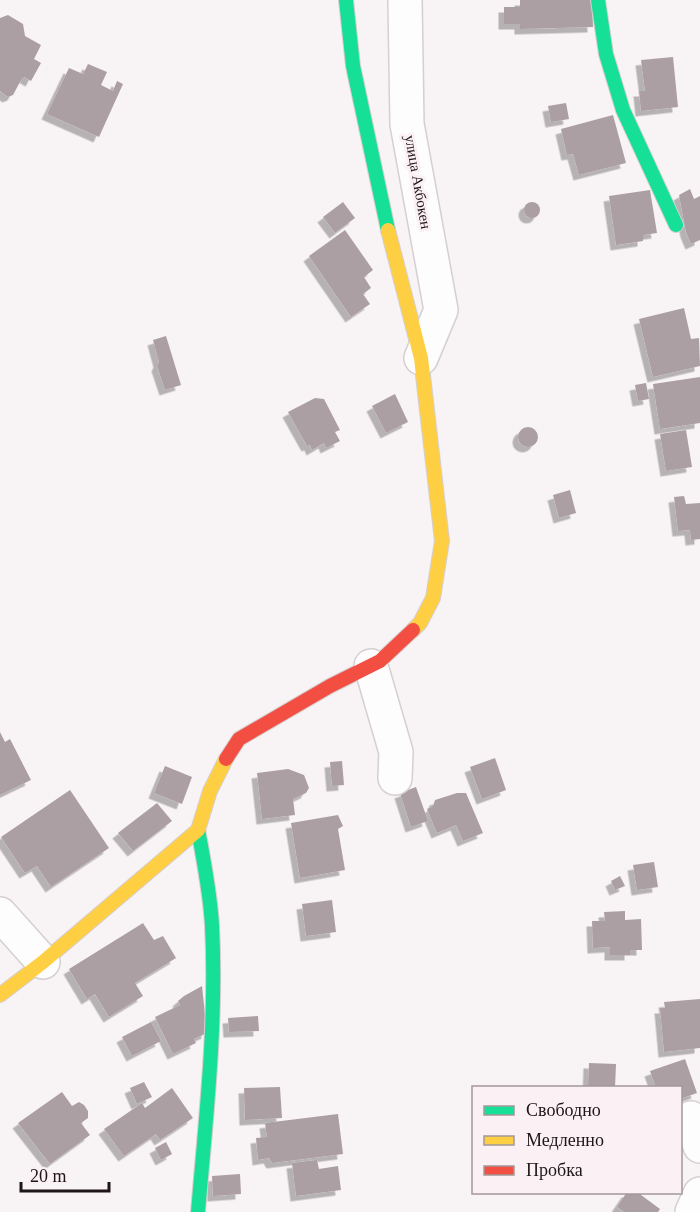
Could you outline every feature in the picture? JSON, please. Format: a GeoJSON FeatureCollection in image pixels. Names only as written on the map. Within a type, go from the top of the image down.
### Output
{"type":"FeatureCollection","features":[{"type":"Feature","properties":{"kind":"street"},"geometry":{"type":"LineString","coordinates":[[198,1212],[214,980],[207,868],[198,830],[210,791],[239,739],[380,661],[420,623],[433,598],[442,542],[421,358],[390,241],[353,66],[346,0]]}},
{"type":"Feature","properties":{"kind":"street","name":"улица Акбокен"},"geometry":{"type":"LineString","coordinates":[[405,0],[407,124],[441,310],[421,358]]}},
{"type":"Feature","properties":{"kind":"street"},"geometry":{"type":"LineString","coordinates":[[598,0],[606,54],[623,110],[676,225]]}},
{"type":"Feature","properties":{"kind":"street"},"geometry":{"type":"LineString","coordinates":[[370,666],[396,752],[395,778]]}},
{"type":"Feature","properties":{"kind":"street"},"geometry":{"type":"LineString","coordinates":[[0,995],[43,963],[198,830]]}},
{"type":"Feature","properties":{"kind":"street"},"geometry":{"type":"LineString","coordinates":[[0,914],[43,963]]}},
{"type":"Feature","properties":{"kind":"street"},"geometry":{"type":"LineString","coordinates":[[693,1212],[700,1194]]}},
{"type":"Feature","properties":{"kind":"building"},"geometry":{"type":"Polygon","coordinates":[[[520,0],[592,0],[593,27],[520,29],[520,24],[504,24],[504,7],[520,7],[520,0]]]}},
{"type":"Feature","properties":{"kind":"building"},"geometry":{"type":"Polygon","coordinates":[[[8,15],[23,24],[25,36],[41,45],[34,59],[41,63],[31,81],[24,77],[13,95],[8,97],[0,91],[0,18],[8,15]]]}},
{"type":"Feature","properties":{"kind":"building"},"geometry":{"type":"Polygon","coordinates":[[[673,57],[678,107],[641,111],[639,91],[645,91],[641,60],[673,57]]]}},
{"type":"Feature","properties":{"kind":"building"},"geometry":{"type":"Polygon","coordinates":[[[88,64],[107,72],[101,85],[113,91],[117,81],[123,84],[99,137],[47,114],[69,68],[83,74],[88,64]]]}},
{"type":"Feature","properties":{"kind":"building"},"geometry":{"type":"Polygon","coordinates":[[[566,103],[569,119],[551,122],[548,106],[566,103]]]}},
{"type":"Feature","properties":{"kind":"building"},"geometry":{"type":"Polygon","coordinates":[[[613,115],[626,163],[579,175],[573,154],[567,155],[561,129],[613,115]]]}},
{"type":"Feature","properties":{"kind":"building"},"geometry":{"type":"Polygon","coordinates":[[[690,189],[694,199],[700,196],[700,240],[691,244],[686,232],[679,195],[690,189]]]}},
{"type":"Feature","properties":{"kind":"building"},"geometry":{"type":"Polygon","coordinates":[[[650,190],[657,233],[643,235],[643,241],[616,245],[609,196],[650,190]]]}},
{"type":"Feature","properties":{"kind":"building"},"geometry":{"type":"Polygon","coordinates":[[[343,202],[355,218],[335,233],[323,217],[343,202]]]}},
{"type":"Feature","properties":{"kind":"building"},"geometry":{"type":"Polygon","coordinates":[[[529,202],[535,202],[540,210],[538,216],[529,218],[524,213],[524,207],[529,202]]]}},
{"type":"Feature","properties":{"kind":"building"},"geometry":{"type":"Polygon","coordinates":[[[345,230],[373,270],[364,277],[371,288],[363,294],[370,304],[351,317],[309,256],[345,230]]]}},
{"type":"Feature","properties":{"kind":"building"},"geometry":{"type":"Polygon","coordinates":[[[684,308],[691,339],[699,338],[700,366],[653,377],[639,319],[684,308]]]}},
{"type":"Feature","properties":{"kind":"building"},"geometry":{"type":"Polygon","coordinates":[[[166,336],[181,385],[165,390],[157,366],[159,362],[153,340],[166,336]]]}},
{"type":"Feature","properties":{"kind":"building"},"geometry":{"type":"Polygon","coordinates":[[[700,377],[700,423],[660,429],[653,384],[700,377]]]}},
{"type":"Feature","properties":{"kind":"building"},"geometry":{"type":"Polygon","coordinates":[[[646,383],[649,399],[638,401],[635,385],[646,383]]]}},
{"type":"Feature","properties":{"kind":"building"},"geometry":{"type":"Polygon","coordinates":[[[395,394],[408,422],[386,433],[372,406],[395,394]]]}},
{"type":"Feature","properties":{"kind":"building"},"geometry":{"type":"Polygon","coordinates":[[[315,398],[324,399],[340,430],[335,432],[340,441],[326,448],[324,443],[312,450],[310,445],[307,446],[288,412],[315,398]]]}},
{"type":"Feature","properties":{"kind":"building"},"geometry":{"type":"Polygon","coordinates":[[[528,427],[535,430],[538,437],[535,444],[528,447],[521,444],[518,437],[521,430],[528,427]]]}},
{"type":"Feature","properties":{"kind":"building"},"geometry":{"type":"Polygon","coordinates":[[[686,430],[692,467],[666,471],[660,434],[686,430]]]}},
{"type":"Feature","properties":{"kind":"building"},"geometry":{"type":"Polygon","coordinates":[[[570,490],[576,513],[559,518],[553,495],[570,490]]]}},
{"type":"Feature","properties":{"kind":"building"},"geometry":{"type":"Polygon","coordinates":[[[684,496],[686,504],[700,503],[700,539],[691,540],[690,530],[678,531],[674,497],[684,496]]]}},
{"type":"Feature","properties":{"kind":"building"},"geometry":{"type":"Polygon","coordinates":[[[0,732],[5,742],[10,739],[31,780],[0,795],[0,732]]]}},
{"type":"Feature","properties":{"kind":"building"},"geometry":{"type":"Polygon","coordinates":[[[495,758],[506,790],[482,799],[470,767],[495,758]]]}},
{"type":"Feature","properties":{"kind":"building"},"geometry":{"type":"Polygon","coordinates":[[[342,761],[344,785],[332,786],[330,762],[342,761]]]}},
{"type":"Feature","properties":{"kind":"building"},"geometry":{"type":"Polygon","coordinates":[[[165,766],[192,777],[182,804],[154,793],[165,766]]]}},
{"type":"Feature","properties":{"kind":"building"},"geometry":{"type":"Polygon","coordinates":[[[288,769],[304,775],[309,788],[306,793],[293,799],[295,815],[262,819],[257,773],[288,769]]]}},
{"type":"Feature","properties":{"kind":"building"},"geometry":{"type":"Polygon","coordinates":[[[416,787],[428,821],[411,827],[400,793],[416,787]]]}},
{"type":"Feature","properties":{"kind":"building"},"geometry":{"type":"Polygon","coordinates":[[[70,790],[109,848],[51,887],[37,866],[25,873],[1,837],[70,790]]]}},
{"type":"Feature","properties":{"kind":"building"},"geometry":{"type":"Polygon","coordinates":[[[457,793],[466,793],[483,833],[463,841],[456,825],[437,833],[427,809],[433,806],[435,800],[457,793]]]}},
{"type":"Feature","properties":{"kind":"building"},"geometry":{"type":"Polygon","coordinates":[[[157,803],[172,821],[133,851],[118,833],[157,803]]]}},
{"type":"Feature","properties":{"kind":"building"},"geometry":{"type":"Polygon","coordinates":[[[338,815],[343,826],[338,829],[345,870],[300,878],[291,823],[338,815]]]}},
{"type":"Feature","properties":{"kind":"building"},"geometry":{"type":"Polygon","coordinates":[[[654,862],[658,887],[637,890],[633,865],[654,862]]]}},
{"type":"Feature","properties":{"kind":"building"},"geometry":{"type":"Polygon","coordinates":[[[620,876],[625,886],[615,890],[611,881],[620,876]]]}},
{"type":"Feature","properties":{"kind":"building"},"geometry":{"type":"Polygon","coordinates":[[[332,900],[336,932],[306,936],[302,904],[332,900]]]}},
{"type":"Feature","properties":{"kind":"building"},"geometry":{"type":"Polygon","coordinates":[[[625,911],[625,920],[641,919],[642,950],[630,950],[630,955],[610,955],[610,947],[593,948],[592,921],[605,921],[604,912],[625,911]]]}},
{"type":"Feature","properties":{"kind":"building"},"geometry":{"type":"Polygon","coordinates":[[[143,923],[154,940],[163,936],[176,958],[135,983],[143,996],[109,1017],[95,994],[87,999],[69,969],[143,923]]]}},
{"type":"Feature","properties":{"kind":"building"},"geometry":{"type":"Polygon","coordinates":[[[202,986],[207,1033],[194,1039],[196,1043],[173,1054],[155,1017],[180,1005],[178,1001],[202,986]]]}},
{"type":"Feature","properties":{"kind":"building"},"geometry":{"type":"Polygon","coordinates":[[[700,999],[700,1048],[664,1052],[660,1008],[665,1008],[664,1002],[700,999]]]}},
{"type":"Feature","properties":{"kind":"building"},"geometry":{"type":"Polygon","coordinates":[[[258,1016],[259,1031],[229,1032],[228,1018],[258,1016]]]}},
{"type":"Feature","properties":{"kind":"building"},"geometry":{"type":"Polygon","coordinates":[[[151,1022],[161,1041],[132,1056],[122,1037],[151,1022]]]}},
{"type":"Feature","properties":{"kind":"building"},"geometry":{"type":"Polygon","coordinates":[[[685,1059],[697,1093],[682,1098],[682,1086],[655,1086],[650,1071],[685,1059]]]}},
{"type":"Feature","properties":{"kind":"building"},"geometry":{"type":"Polygon","coordinates":[[[589,1063],[616,1064],[615,1086],[588,1086],[589,1063]]]}},
{"type":"Feature","properties":{"kind":"building"},"geometry":{"type":"Polygon","coordinates":[[[144,1082],[152,1097],[137,1104],[130,1088],[144,1082]]]}},
{"type":"Feature","properties":{"kind":"building"},"geometry":{"type":"Polygon","coordinates":[[[280,1087],[282,1118],[245,1120],[244,1088],[280,1087]]]}},
{"type":"Feature","properties":{"kind":"building"},"geometry":{"type":"Polygon","coordinates":[[[172,1088],[193,1118],[160,1140],[156,1134],[124,1156],[104,1129],[142,1103],[145,1108],[172,1088]]]}},
{"type":"Feature","properties":{"kind":"building"},"geometry":{"type":"Polygon","coordinates":[[[62,1092],[72,1106],[79,1102],[88,1111],[88,1118],[81,1123],[90,1135],[50,1164],[18,1123],[62,1092]]]}},
{"type":"Feature","properties":{"kind":"building"},"geometry":{"type":"Polygon","coordinates":[[[338,1114],[343,1154],[272,1163],[269,1158],[258,1160],[256,1138],[267,1137],[265,1123],[338,1114]]]}},
{"type":"Feature","properties":{"kind":"building"},"geometry":{"type":"Polygon","coordinates":[[[166,1142],[172,1154],[161,1160],[155,1148],[166,1142]]]}},
{"type":"Feature","properties":{"kind":"building"},"geometry":{"type":"Polygon","coordinates":[[[317,1160],[319,1169],[338,1166],[341,1190],[296,1196],[292,1163],[317,1160]]]}},
{"type":"Feature","properties":{"kind":"building"},"geometry":{"type":"Polygon","coordinates":[[[240,1174],[241,1194],[213,1196],[212,1176],[240,1174]]]}},
{"type":"Feature","properties":{"kind":"building"},"geometry":{"type":"Polygon","coordinates":[[[626,1194],[640,1194],[660,1209],[658,1212],[624,1212],[617,1207],[626,1194]]]}},
{"type":"Feature","properties":{"kind":"traffic: fast"},"geometry":{"type":"LineString","coordinates":[[346,0],[353,66],[388,230]]}},
{"type":"Feature","properties":{"kind":"traffic: fast"},"geometry":{"type":"LineString","coordinates":[[598,0],[606,54],[623,110],[676,225]]}},
{"type":"Feature","properties":{"kind":"traffic: fast"},"geometry":{"type":"LineString","coordinates":[[198,830],[210,901],[213,961],[210,1069],[198,1212]]}},
{"type":"Feature","properties":{"kind":"traffic: slow"},"geometry":{"type":"LineString","coordinates":[[388,230],[421,358],[442,541],[433,598],[420,623],[413,630]]}},
{"type":"Feature","properties":{"kind":"traffic: slow"},"geometry":{"type":"LineString","coordinates":[[0,995],[43,962],[198,830],[210,791],[226,759]]}},
{"type":"Feature","properties":{"kind":"traffic: jam"},"geometry":{"type":"LineString","coordinates":[[226,759],[239,739],[330,686],[380,661],[413,630]]}}]}
